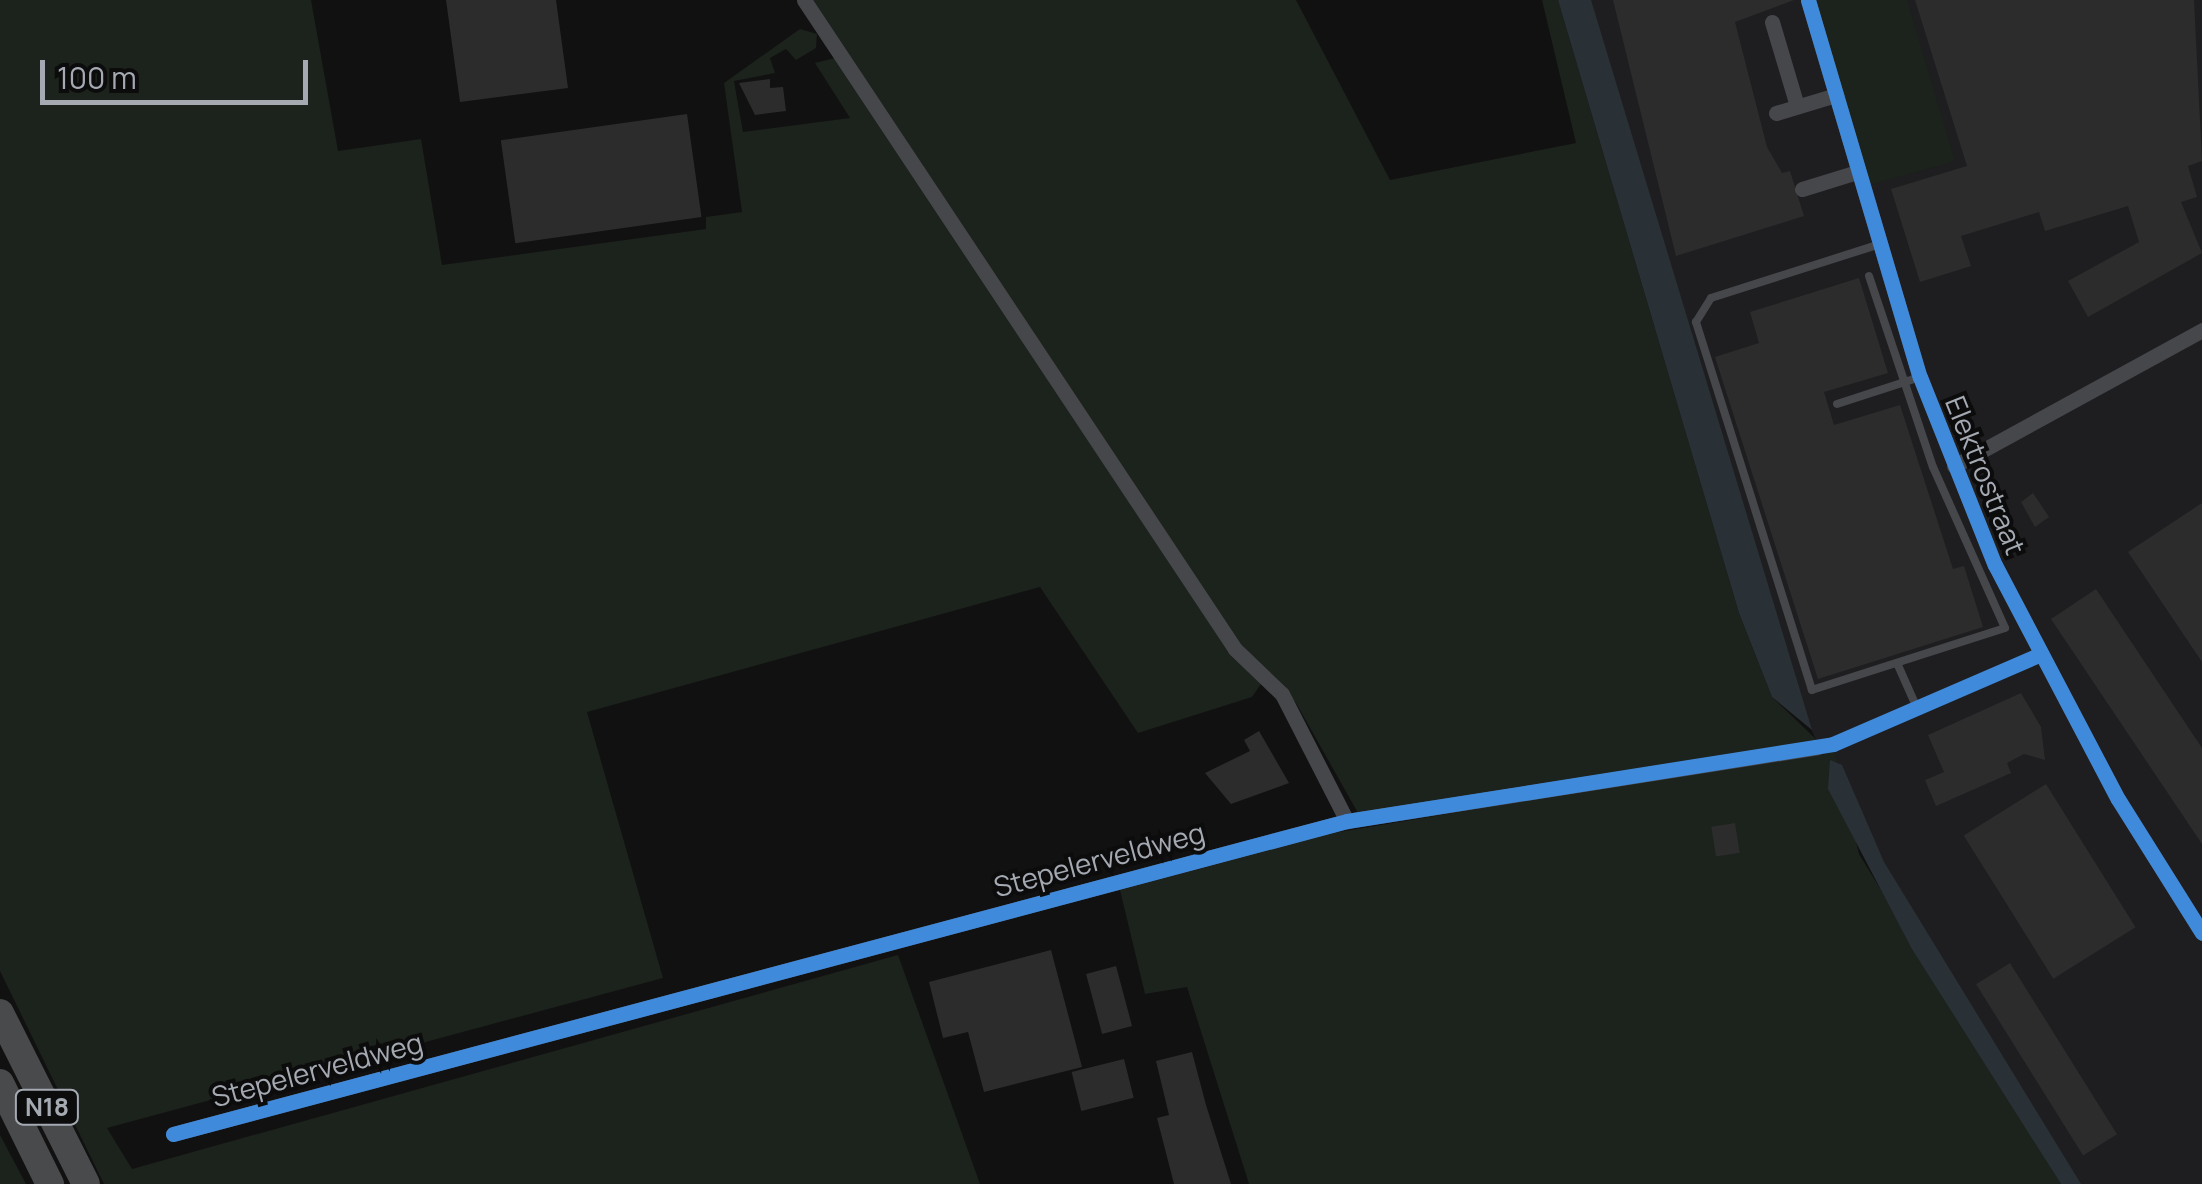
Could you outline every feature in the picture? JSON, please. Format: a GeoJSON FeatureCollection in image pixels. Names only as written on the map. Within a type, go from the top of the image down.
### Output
{"type":"FeatureCollection","features":[{"type":"Feature","properties":{"kind":"highway","name":"N18"},"geometry":{"type":"LineString","coordinates":[[3,1017],[86,1184]]}},
{"type":"Feature","properties":{"kind":"highway","name":"N18"},"geometry":{"type":"LineString","coordinates":[[0,1083],[47,1178]]}},
{"type":"Feature","properties":{"kind":"highway","name":"N18"},"geometry":{"type":"LineString","coordinates":[[0,1104],[47,1178]]}},
{"type":"Feature","properties":{"kind":"street"},"geometry":{"type":"LineString","coordinates":[[804,0],[1234,649],[1282,694],[1348,821]]}},
{"type":"Feature","properties":{"kind":"street","name":"Elektrostraat"},"geometry":{"type":"LineString","coordinates":[[1808,0],[1898,309],[1980,528],[2100,767],[2202,933]]}},
{"type":"Feature","properties":{"kind":"street"},"geometry":{"type":"LineString","coordinates":[[1772,22],[1797,106]]}},
{"type":"Feature","properties":{"kind":"street"},"geometry":{"type":"LineString","coordinates":[[1776,113],[1836,95]]}},
{"type":"Feature","properties":{"kind":"street"},"geometry":{"type":"LineString","coordinates":[[1802,190],[1857,172]]}},
{"type":"Feature","properties":{"kind":"street","name":"Elektrostraat"},"geometry":{"type":"LineString","coordinates":[[1954,466],[2202,330]]}},
{"type":"Feature","properties":{"kind":"street","name":"Stepelerveldweg"},"geometry":{"type":"LineString","coordinates":[[173,1134],[1348,821],[1817,747]]}},
{"type":"Feature","properties":{"kind":"lane"},"geometry":{"type":"LineString","coordinates":[[1869,276],[1933,467],[2005,628],[1812,690],[1696,322],[1711,298],[1878,245]]}},
{"type":"Feature","properties":{"kind":"lane"},"geometry":{"type":"LineString","coordinates":[[1880,314],[1898,309]]}},
{"type":"Feature","properties":{"kind":"lane"},"geometry":{"type":"LineString","coordinates":[[1837,404],[1920,376]]}},
{"type":"Feature","properties":{"kind":"lane"},"geometry":{"type":"LineString","coordinates":[[1933,467],[1954,466]]}},
{"type":"Feature","properties":{"kind":"lane"},"geometry":{"type":"LineString","coordinates":[[1962,535],[1980,528]]}},
{"type":"Feature","properties":{"kind":"lane"},"geometry":{"type":"LineString","coordinates":[[1897,663],[1917,708]]}},
{"type":"Feature","properties":{"kind":"shaded area"},"geometry":{"type":"Polygon","coordinates":[[[0,0],[311,0],[338,151],[421,139],[442,265],[706,229],[706,217],[742,212],[724,83],[800,29],[817,34],[816,48],[796,60],[786,49],[770,58],[775,73],[734,81],[743,132],[850,118],[815,63],[835,58],[1226,648],[1261,684],[1252,697],[1138,733],[1040,587],[587,712],[663,978],[107,1128],[132,1169],[898,955],[980,1184],[104,1184],[0,971],[0,0]]]}},
{"type":"Feature","properties":{"kind":"shaded area"},"geometry":{"type":"Polygon","coordinates":[[[811,0],[1296,0],[1390,180],[1576,143],[1542,0],[1558,0],[1739,613],[1772,697],[1819,742],[1358,813],[1296,703],[1236,639],[811,0]]]}},
{"type":"Feature","properties":{"kind":"shaded area"},"geometry":{"type":"Polygon","coordinates":[[[1558,0],[1591,0],[1812,730],[1772,697],[1739,613],[1558,0]]]}},
{"type":"Feature","properties":{"kind":"shaded area"},"geometry":{"type":"Polygon","coordinates":[[[1580,0],[2202,0],[2202,1184],[2068,1184],[1872,857],[1746,593],[1580,0]]]}},
{"type":"Feature","properties":{"kind":"shaded area"},"geometry":{"type":"Polygon","coordinates":[[[1814,0],[1907,0],[1955,161],[1870,185],[1814,0]]]}},
{"type":"Feature","properties":{"kind":"shaded area"},"geometry":{"type":"Polygon","coordinates":[[[1834,749],[1859,854],[2061,1184],[1249,1184],[1187,987],[1145,994],[1120,890],[1333,833],[1834,749]]]}},
{"type":"Feature","properties":{"kind":"shaded area"},"geometry":{"type":"Polygon","coordinates":[[[1830,760],[1842,765],[1884,862],[2081,1184],[2061,1184],[1912,949],[1828,789],[1830,760]]]}},
{"type":"Feature","properties":{"kind":"shaded area"},"geometry":{"type":"Polygon","coordinates":[[[0,1135],[26,1184],[0,1184],[0,1135]]]}},
{"type":"Feature","properties":{"kind":"building"},"geometry":{"type":"Polygon","coordinates":[[[446,0],[556,0],[568,88],[460,102],[446,0]]]}},
{"type":"Feature","properties":{"kind":"building"},"geometry":{"type":"Polygon","coordinates":[[[1613,0],[1794,0],[1735,22],[1767,147],[1782,173],[1790,171],[1804,216],[1676,256],[1613,0]]]}},
{"type":"Feature","properties":{"kind":"building"},"geometry":{"type":"Polygon","coordinates":[[[1915,0],[2194,0],[2202,161],[2188,166],[2197,197],[2181,202],[2202,253],[2088,317],[2068,281],[2139,242],[2128,206],[2045,231],[2039,212],[1961,236],[1971,266],[1920,282],[1891,189],[1967,166],[1915,0]]]}},
{"type":"Feature","properties":{"kind":"building"},"geometry":{"type":"Polygon","coordinates":[[[770,79],[770,88],[783,87],[786,111],[755,115],[739,83],[770,79]]]}},
{"type":"Feature","properties":{"kind":"building"},"geometry":{"type":"Polygon","coordinates":[[[687,114],[701,217],[515,243],[501,140],[687,114]]]}},
{"type":"Feature","properties":{"kind":"building"},"geometry":{"type":"Polygon","coordinates":[[[1859,278],[1888,373],[1824,392],[1834,425],[1900,405],[1953,569],[1964,566],[1983,627],[1818,679],[1715,357],[1759,343],[1750,312],[1859,278]]]}},
{"type":"Feature","properties":{"kind":"building"},"geometry":{"type":"Polygon","coordinates":[[[2033,493],[2049,517],[2035,527],[2021,502],[2033,493]]]}},
{"type":"Feature","properties":{"kind":"building"},"geometry":{"type":"Polygon","coordinates":[[[2202,503],[2202,662],[2128,552],[2202,503]]]}},
{"type":"Feature","properties":{"kind":"building"},"geometry":{"type":"Polygon","coordinates":[[[2096,589],[2202,748],[2202,844],[2051,619],[2096,589]]]}},
{"type":"Feature","properties":{"kind":"building"},"geometry":{"type":"Polygon","coordinates":[[[2021,693],[2041,727],[2045,760],[2024,754],[2007,763],[2011,773],[1936,806],[1925,780],[1944,772],[1928,735],[2021,693]]]}},
{"type":"Feature","properties":{"kind":"building"},"geometry":{"type":"Polygon","coordinates":[[[1259,731],[1289,783],[1231,804],[1205,773],[1250,751],[1244,740],[1259,731]]]}},
{"type":"Feature","properties":{"kind":"building"},"geometry":{"type":"Polygon","coordinates":[[[2046,784],[2136,927],[2053,979],[1964,835],[2046,784]]]}},
{"type":"Feature","properties":{"kind":"building"},"geometry":{"type":"Polygon","coordinates":[[[1735,823],[1740,853],[1716,856],[1711,827],[1735,823]]]}},
{"type":"Feature","properties":{"kind":"building"},"geometry":{"type":"Polygon","coordinates":[[[1051,950],[1082,1067],[984,1092],[968,1032],[943,1038],[929,982],[1051,950]]]}},
{"type":"Feature","properties":{"kind":"building"},"geometry":{"type":"Polygon","coordinates":[[[2010,963],[2117,1134],[2083,1156],[1976,984],[2010,963]]]}},
{"type":"Feature","properties":{"kind":"building"},"geometry":{"type":"Polygon","coordinates":[[[1116,966],[1132,1026],[1102,1034],[1086,974],[1116,966]]]}},
{"type":"Feature","properties":{"kind":"building"},"geometry":{"type":"Polygon","coordinates":[[[1192,1052],[1231,1184],[1174,1184],[1157,1118],[1169,1115],[1156,1061],[1192,1052]]]}},
{"type":"Feature","properties":{"kind":"building"},"geometry":{"type":"Polygon","coordinates":[[[1124,1059],[1134,1098],[1081,1111],[1072,1072],[1124,1059]]]}},
{"type":"Feature","properties":{"kind":"cycle path"},"geometry":{"type":"LineString","coordinates":[[1808,0],[1920,377],[1995,565],[2118,799],[2202,933]]}},
{"type":"Feature","properties":{"kind":"cycle path"},"geometry":{"type":"LineString","coordinates":[[173,1134],[1347,821],[1833,744],[2039,655]]}}]}
